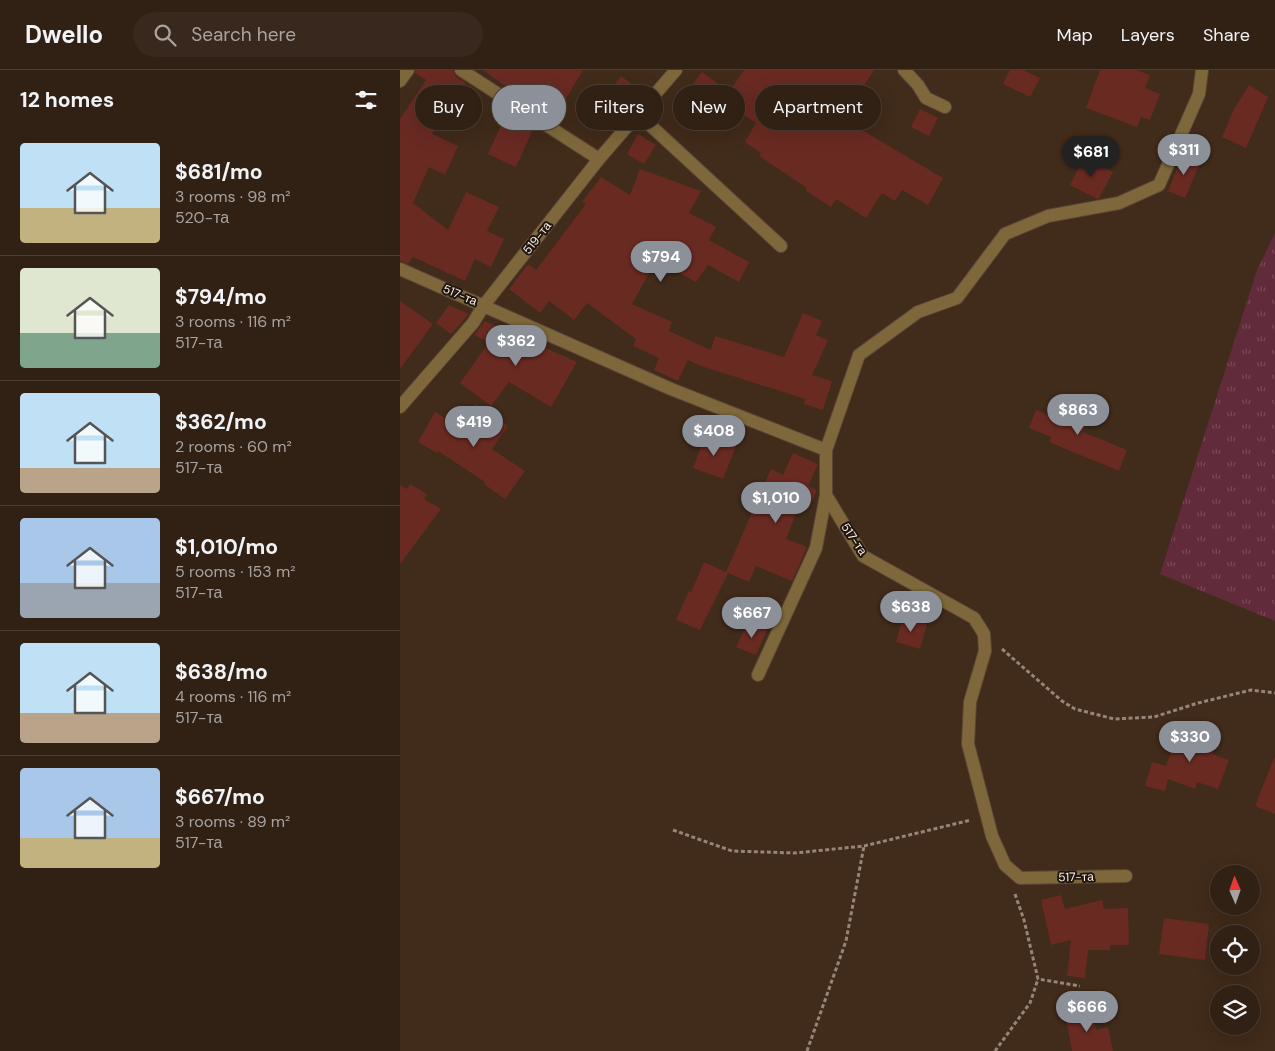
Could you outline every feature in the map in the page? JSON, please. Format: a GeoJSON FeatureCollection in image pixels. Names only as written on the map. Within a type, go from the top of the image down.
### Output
{"type":"FeatureCollection","features":[{"type":"Feature","properties":{"kind":"street"},"geometry":{"type":"LineString","coordinates":[[400,81],[408,70]]}},
{"type":"Feature","properties":{"kind":"street"},"geometry":{"type":"LineString","coordinates":[[461,70],[599,159]]}},
{"type":"Feature","properties":{"kind":"street","name":"519-та"},"geometry":{"type":"LineString","coordinates":[[663,85],[676,70]]}},
{"type":"Feature","properties":{"kind":"street"},"geometry":{"type":"LineString","coordinates":[[904,70],[918,85],[926,98],[945,108]]}},
{"type":"Feature","properties":{"kind":"street"},"geometry":{"type":"LineString","coordinates":[[758,674],[816,548],[826,495],[826,450],[859,355],[918,312],[957,298],[1004,234],[1048,216],[1119,203],[1159,185],[1199,94],[1203,70]]}},
{"type":"Feature","properties":{"kind":"street","name":"519-та"},"geometry":{"type":"LineString","coordinates":[[400,407],[473,323],[484,305],[624,130]]}},
{"type":"Feature","properties":{"kind":"street"},"geometry":{"type":"LineString","coordinates":[[655,130],[781,246]]}},
{"type":"Feature","properties":{"kind":"street","name":"517-та"},"geometry":{"type":"LineString","coordinates":[[400,269],[671,389],[826,450]]}},
{"type":"Feature","properties":{"kind":"street","name":"517-та"},"geometry":{"type":"LineString","coordinates":[[826,495],[863,556],[974,618],[984,634],[985,651],[970,702],[968,744],[992,836],[1005,866],[1020,878],[1126,876]]}},
{"type":"Feature","properties":{"kind":"path"},"geometry":{"type":"LineString","coordinates":[[984,634],[1062,701],[1075,709],[1114,719],[1154,716],[1251,690],[1275,693]]}},
{"type":"Feature","properties":{"kind":"path"},"geometry":{"type":"LineString","coordinates":[[673,830],[732,851],[795,853],[864,846],[987,817]]}},
{"type":"Feature","properties":{"kind":"path"},"geometry":{"type":"LineString","coordinates":[[807,1051],[846,941],[864,846]]}},
{"type":"Feature","properties":{"kind":"path"},"geometry":{"type":"LineString","coordinates":[[995,1051],[1030,1003],[1038,979],[1024,920],[1015,892]]}},
{"type":"Feature","properties":{"kind":"path"},"geometry":{"type":"LineString","coordinates":[[1038,979],[1080,986]]}},
{"type":"Feature","properties":{"kind":"green space"},"geometry":{"type":"Polygon","coordinates":[[[1275,233],[1275,621],[1160,574],[1257,270],[1275,233]]]}},
{"type":"Feature","properties":{"kind":"building"},"geometry":{"type":"Polygon","coordinates":[[[416,70],[453,70],[456,77],[466,83],[465,85],[423,85],[426,80],[415,73],[416,70]]]}},
{"type":"Feature","properties":{"kind":"building"},"geometry":{"type":"Polygon","coordinates":[[[483,70],[583,70],[566,99],[566,85],[504,85],[483,70]]]}},
{"type":"Feature","properties":{"kind":"building"},"geometry":{"type":"Polygon","coordinates":[[[744,70],[874,70],[865,85],[755,85],[755,122],[745,116],[745,85],[734,85],[744,70]]]}},
{"type":"Feature","properties":{"kind":"building"},"geometry":{"type":"Polygon","coordinates":[[[1010,70],[1023,70],[1040,78],[1030,97],[1003,84],[1010,70]]]}},
{"type":"Feature","properties":{"kind":"building"},"geometry":{"type":"Polygon","coordinates":[[[1100,70],[1136,70],[1150,75],[1145,88],[1160,94],[1150,120],[1141,117],[1137,127],[1086,108],[1100,70]]]}},
{"type":"Feature","properties":{"kind":"building"},"geometry":{"type":"Polygon","coordinates":[[[702,72],[720,85],[692,85],[702,72]]]}},
{"type":"Feature","properties":{"kind":"building"},"geometry":{"type":"Polygon","coordinates":[[[621,76],[633,85],[614,85],[621,76]]]}},
{"type":"Feature","properties":{"kind":"building"},"geometry":{"type":"Polygon","coordinates":[[[1249,85],[1268,97],[1246,148],[1222,137],[1234,109],[1249,85]]]}},
{"type":"Feature","properties":{"kind":"building"},"geometry":{"type":"Polygon","coordinates":[[[415,96],[415,130],[435,130],[432,134],[458,146],[445,175],[429,167],[413,203],[448,230],[466,192],[499,207],[487,231],[504,239],[491,267],[475,259],[465,281],[413,257],[408,264],[400,261],[400,119],[415,96]]]}},
{"type":"Feature","properties":{"kind":"building"},"geometry":{"type":"Polygon","coordinates":[[[920,109],[938,118],[929,136],[911,127],[920,109]]]}},
{"type":"Feature","properties":{"kind":"building"},"geometry":{"type":"Polygon","coordinates":[[[755,125],[755,130],[862,130],[943,178],[928,205],[902,190],[895,201],[882,193],[866,218],[836,199],[831,207],[806,191],[807,188],[759,156],[761,153],[745,142],[755,125]]]}},
{"type":"Feature","properties":{"kind":"building"},"geometry":{"type":"Polygon","coordinates":[[[499,130],[533,130],[516,167],[488,154],[499,130]]]}},
{"type":"Feature","properties":{"kind":"building"},"geometry":{"type":"Polygon","coordinates":[[[638,134],[656,145],[644,164],[627,154],[638,134]]]}},
{"type":"Feature","properties":{"kind":"building"},"geometry":{"type":"Polygon","coordinates":[[[1183,154],[1201,161],[1185,198],[1168,191],[1183,154]]]}},
{"type":"Feature","properties":{"kind":"building"},"geometry":{"type":"Polygon","coordinates":[[[1084,157],[1113,172],[1097,199],[1070,185],[1084,157]]]}},
{"type":"Feature","properties":{"kind":"building"},"geometry":{"type":"Polygon","coordinates":[[[640,169],[701,191],[689,213],[716,227],[709,240],[749,262],[739,282],[708,265],[696,282],[656,261],[632,304],[672,322],[669,331],[711,350],[715,336],[784,357],[803,313],[822,321],[816,335],[828,340],[812,375],[832,381],[823,410],[804,404],[805,399],[701,366],[688,360],[678,381],[654,370],[659,358],[633,346],[636,339],[587,303],[574,320],[549,301],[540,313],[509,289],[528,264],[536,270],[586,204],[582,202],[601,177],[630,195],[640,169]]]}},
{"type":"Feature","properties":{"kind":"building"},"geometry":{"type":"Polygon","coordinates":[[[400,301],[433,324],[400,369],[400,301]]]}},
{"type":"Feature","properties":{"kind":"building"},"geometry":{"type":"Polygon","coordinates":[[[449,305],[469,314],[451,334],[436,323],[449,305]]]}},
{"type":"Feature","properties":{"kind":"building"},"geometry":{"type":"Polygon","coordinates":[[[485,321],[577,362],[551,407],[509,382],[491,406],[460,383],[489,342],[474,335],[485,321]]]}},
{"type":"Feature","properties":{"kind":"building"},"geometry":{"type":"Polygon","coordinates":[[[1077,400],[1093,407],[1083,432],[1127,450],[1119,471],[1049,442],[1051,437],[1029,428],[1036,410],[1058,419],[1062,411],[1070,415],[1077,400]]]}},
{"type":"Feature","properties":{"kind":"building"},"geometry":{"type":"Polygon","coordinates":[[[476,404],[508,426],[492,449],[525,471],[505,499],[484,484],[485,482],[438,451],[437,453],[418,442],[435,412],[460,427],[476,404]]]}},
{"type":"Feature","properties":{"kind":"building"},"geometry":{"type":"Polygon","coordinates":[[[706,434],[736,446],[723,479],[693,468],[706,434]]]}},
{"type":"Feature","properties":{"kind":"building"},"geometry":{"type":"Polygon","coordinates":[[[793,453],[818,464],[808,486],[817,490],[808,510],[799,506],[786,539],[807,547],[792,581],[756,566],[749,582],[726,572],[771,469],[783,475],[793,453]]]}},
{"type":"Feature","properties":{"kind":"building"},"geometry":{"type":"Polygon","coordinates":[[[410,484],[427,494],[424,499],[441,509],[400,564],[400,485],[407,489],[410,484]]]}},
{"type":"Feature","properties":{"kind":"building"},"geometry":{"type":"Polygon","coordinates":[[[704,562],[728,573],[700,630],[676,620],[704,562]]]}},
{"type":"Feature","properties":{"kind":"building"},"geometry":{"type":"Polygon","coordinates":[[[903,617],[927,624],[920,649],[896,642],[903,617]]]}},
{"type":"Feature","properties":{"kind":"building"},"geometry":{"type":"Polygon","coordinates":[[[748,622],[767,630],[756,655],[736,647],[748,622]]]}},
{"type":"Feature","properties":{"kind":"building"},"geometry":{"type":"Polygon","coordinates":[[[1180,726],[1218,740],[1212,754],[1229,760],[1218,789],[1197,782],[1195,789],[1168,779],[1165,791],[1145,786],[1152,762],[1166,766],[1180,726]]]}},
{"type":"Feature","properties":{"kind":"building"},"geometry":{"type":"Polygon","coordinates":[[[1275,758],[1275,814],[1255,806],[1275,758]]]}},
{"type":"Feature","properties":{"kind":"building"},"geometry":{"type":"Polygon","coordinates":[[[1061,895],[1065,909],[1102,900],[1104,909],[1128,908],[1129,945],[1110,945],[1110,950],[1088,950],[1085,978],[1067,976],[1071,940],[1051,945],[1041,900],[1061,895]]]}},
{"type":"Feature","properties":{"kind":"building"},"geometry":{"type":"Polygon","coordinates":[[[1164,918],[1209,924],[1205,960],[1159,954],[1164,918]]]}},
{"type":"Feature","properties":{"kind":"building"},"geometry":{"type":"Polygon","coordinates":[[[1091,1008],[1096,1030],[1108,1027],[1113,1051],[1072,1051],[1065,1013],[1091,1008]]]}}]}
